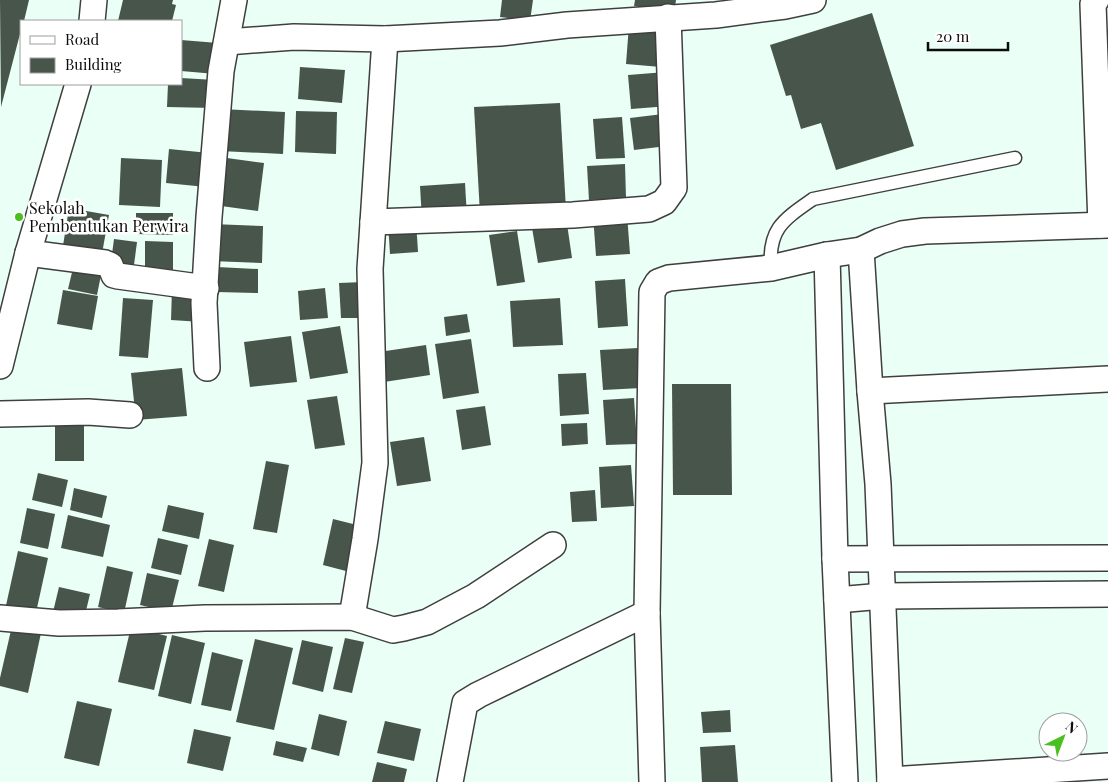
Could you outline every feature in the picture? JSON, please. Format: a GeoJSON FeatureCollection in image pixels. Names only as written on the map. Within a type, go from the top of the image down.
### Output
{"type":"FeatureCollection","features":[{"type":"Feature","properties":{"kind":"street"},"geometry":{"type":"LineString","coordinates":[[92,20],[94,0]]}},
{"type":"Feature","properties":{"kind":"street"},"geometry":{"type":"LineString","coordinates":[[207,368],[204,303],[209,217],[221,71],[234,0]]}},
{"type":"Feature","properties":{"kind":"street"},"geometry":{"type":"LineString","coordinates":[[227,42],[294,37],[385,39],[500,33],[567,25],[716,15],[785,6],[813,0]]}},
{"type":"Feature","properties":{"kind":"street"},"geometry":{"type":"LineString","coordinates":[[652,782],[647,613],[652,292],[658,282],[668,278],[771,268],[827,255],[861,250],[902,234],[925,231],[1105,225],[1093,4],[1096,0]]}},
{"type":"Feature","properties":{"kind":"street"},"geometry":{"type":"LineString","coordinates":[[373,222],[573,215],[649,209],[664,202],[674,188],[668,17]]}},
{"type":"Feature","properties":{"kind":"street"},"geometry":{"type":"LineString","coordinates":[[352,617],[375,463],[370,269],[385,39]]}},
{"type":"Feature","properties":{"kind":"street"},"geometry":{"type":"LineString","coordinates":[[0,366],[28,253],[78,85]]}},
{"type":"Feature","properties":{"kind":"street"},"geometry":{"type":"LineString","coordinates":[[861,250],[878,484],[890,781],[1108,766]]}},
{"type":"Feature","properties":{"kind":"street"},"geometry":{"type":"LineString","coordinates":[[28,253],[105,263],[110,266],[114,275],[118,276],[206,288]]}},
{"type":"Feature","properties":{"kind":"street"},"geometry":{"type":"LineString","coordinates":[[827,255],[835,559],[845,782]]}},
{"type":"Feature","properties":{"kind":"street"},"geometry":{"type":"LineString","coordinates":[[870,391],[1108,379]]}},
{"type":"Feature","properties":{"kind":"street"},"geometry":{"type":"LineString","coordinates":[[0,414],[88,412],[130,415]]}},
{"type":"Feature","properties":{"kind":"street"},"geometry":{"type":"LineString","coordinates":[[0,618],[69,622],[118,622],[205,618],[352,617],[393,630],[427,622],[476,596],[553,545]]}},
{"type":"Feature","properties":{"kind":"street"},"geometry":{"type":"LineString","coordinates":[[835,559],[1108,558]]}},
{"type":"Feature","properties":{"kind":"street"},"geometry":{"type":"LineString","coordinates":[[837,600],[883,596],[1108,594]]}},
{"type":"Feature","properties":{"kind":"street"},"geometry":{"type":"LineString","coordinates":[[450,782],[466,703],[478,695],[647,613]]}},
{"type":"Feature","properties":{"kind":"lane"},"geometry":{"type":"LineString","coordinates":[[771,268],[770,250],[776,230],[791,214],[813,199],[1015,158]]}},
{"type":"Feature","properties":{"kind":"building"},"geometry":{"type":"Polygon","coordinates":[[[0,0],[29,0],[24,20],[20,20],[20,34],[1,107],[0,0]]]}},
{"type":"Feature","properties":{"kind":"building"},"geometry":{"type":"Polygon","coordinates":[[[123,0],[173,0],[172,4],[176,5],[172,20],[118,20],[123,0]]]}},
{"type":"Feature","properties":{"kind":"building"},"geometry":{"type":"Polygon","coordinates":[[[502,0],[533,0],[530,21],[500,17],[502,0]]]}},
{"type":"Feature","properties":{"kind":"building"},"geometry":{"type":"Polygon","coordinates":[[[635,0],[676,0],[674,13],[634,6],[635,0]]]}},
{"type":"Feature","properties":{"kind":"building"},"geometry":{"type":"Polygon","coordinates":[[[872,13],[914,146],[836,170],[821,123],[801,129],[791,95],[786,96],[770,45],[872,13]]]}},
{"type":"Feature","properties":{"kind":"building"},"geometry":{"type":"Polygon","coordinates":[[[629,25],[664,28],[661,67],[626,64],[629,25]]]}},
{"type":"Feature","properties":{"kind":"building"},"geometry":{"type":"Polygon","coordinates":[[[182,40],[218,43],[216,74],[182,71],[182,40]]]}},
{"type":"Feature","properties":{"kind":"building"},"geometry":{"type":"Polygon","coordinates":[[[300,67],[345,70],[342,103],[298,99],[300,67]]]}},
{"type":"Feature","properties":{"kind":"building"},"geometry":{"type":"Polygon","coordinates":[[[666,72],[669,106],[631,109],[628,75],[666,72]]]}},
{"type":"Feature","properties":{"kind":"building"},"geometry":{"type":"Polygon","coordinates":[[[182,78],[215,80],[214,108],[167,107],[168,85],[182,85],[182,78]]]}},
{"type":"Feature","properties":{"kind":"building"},"geometry":{"type":"Polygon","coordinates":[[[560,103],[566,210],[480,214],[474,107],[560,103]]]}},
{"type":"Feature","properties":{"kind":"building"},"geometry":{"type":"Polygon","coordinates":[[[221,109],[285,112],[283,154],[220,151],[221,109]]]}},
{"type":"Feature","properties":{"kind":"building"},"geometry":{"type":"Polygon","coordinates":[[[296,111],[337,112],[336,154],[295,152],[296,111]]]}},
{"type":"Feature","properties":{"kind":"building"},"geometry":{"type":"Polygon","coordinates":[[[663,114],[667,146],[634,150],[630,118],[663,114]]]}},
{"type":"Feature","properties":{"kind":"building"},"geometry":{"type":"Polygon","coordinates":[[[622,117],[625,158],[596,159],[593,119],[622,117]]]}},
{"type":"Feature","properties":{"kind":"building"},"geometry":{"type":"Polygon","coordinates":[[[169,149],[209,153],[206,187],[166,183],[169,149]]]}},
{"type":"Feature","properties":{"kind":"building"},"geometry":{"type":"Polygon","coordinates":[[[121,158],[162,160],[160,207],[119,205],[121,158]]]}},
{"type":"Feature","properties":{"kind":"building"},"geometry":{"type":"Polygon","coordinates":[[[227,158],[264,163],[258,211],[221,206],[227,158]]]}},
{"type":"Feature","properties":{"kind":"building"},"geometry":{"type":"Polygon","coordinates":[[[625,164],[626,198],[589,200],[587,166],[625,164]]]}},
{"type":"Feature","properties":{"kind":"building"},"geometry":{"type":"Polygon","coordinates":[[[465,183],[467,217],[422,220],[420,186],[465,183]]]}},
{"type":"Feature","properties":{"kind":"building"},"geometry":{"type":"Polygon","coordinates":[[[69,208],[109,215],[101,259],[62,252],[69,208]]]}},
{"type":"Feature","properties":{"kind":"building"},"geometry":{"type":"Polygon","coordinates":[[[136,213],[173,213],[173,235],[136,234],[136,213]]]}},
{"type":"Feature","properties":{"kind":"building"},"geometry":{"type":"Polygon","coordinates":[[[627,214],[630,254],[596,256],[593,215],[627,214]]]}},
{"type":"Feature","properties":{"kind":"building"},"geometry":{"type":"Polygon","coordinates":[[[566,217],[572,258],[538,263],[531,222],[566,217]]]}},
{"type":"Feature","properties":{"kind":"building"},"geometry":{"type":"Polygon","coordinates":[[[416,221],[418,252],[390,254],[388,223],[416,221]]]}},
{"type":"Feature","properties":{"kind":"building"},"geometry":{"type":"Polygon","coordinates":[[[212,224],[263,226],[262,263],[211,261],[212,224]]]}},
{"type":"Feature","properties":{"kind":"building"},"geometry":{"type":"Polygon","coordinates":[[[517,231],[525,282],[497,286],[489,235],[517,231]]]}},
{"type":"Feature","properties":{"kind":"building"},"geometry":{"type":"Polygon","coordinates":[[[114,239],[137,242],[134,265],[111,262],[114,239]]]}},
{"type":"Feature","properties":{"kind":"building"},"geometry":{"type":"Polygon","coordinates":[[[145,241],[173,242],[173,276],[145,276],[145,241]]]}},
{"type":"Feature","properties":{"kind":"building"},"geometry":{"type":"Polygon","coordinates":[[[74,264],[102,270],[97,295],[68,289],[74,264]]]}},
{"type":"Feature","properties":{"kind":"building"},"geometry":{"type":"Polygon","coordinates":[[[217,267],[258,269],[258,293],[217,292],[217,267]]]}},
{"type":"Feature","properties":{"kind":"building"},"geometry":{"type":"Polygon","coordinates":[[[625,279],[628,326],[598,328],[595,281],[625,279]]]}},
{"type":"Feature","properties":{"kind":"building"},"geometry":{"type":"Polygon","coordinates":[[[364,282],[366,318],[341,318],[339,283],[364,282]]]}},
{"type":"Feature","properties":{"kind":"building"},"geometry":{"type":"Polygon","coordinates":[[[172,288],[203,290],[202,322],[171,320],[172,288]]]}},
{"type":"Feature","properties":{"kind":"building"},"geometry":{"type":"Polygon","coordinates":[[[325,288],[328,318],[300,320],[298,291],[325,288]]]}},
{"type":"Feature","properties":{"kind":"building"},"geometry":{"type":"Polygon","coordinates":[[[63,290],[98,296],[92,330],[57,324],[63,290]]]}},
{"type":"Feature","properties":{"kind":"building"},"geometry":{"type":"Polygon","coordinates":[[[123,298],[153,300],[148,358],[119,356],[123,298]]]}},
{"type":"Feature","properties":{"kind":"building"},"geometry":{"type":"Polygon","coordinates":[[[560,298],[563,345],[513,347],[510,301],[560,298]]]}},
{"type":"Feature","properties":{"kind":"building"},"geometry":{"type":"Polygon","coordinates":[[[467,314],[470,332],[446,336],[444,317],[467,314]]]}},
{"type":"Feature","properties":{"kind":"building"},"geometry":{"type":"Polygon","coordinates":[[[340,326],[348,373],[310,379],[302,332],[340,326]]]}},
{"type":"Feature","properties":{"kind":"building"},"geometry":{"type":"Polygon","coordinates":[[[291,336],[297,382],[250,387],[244,342],[291,336]]]}},
{"type":"Feature","properties":{"kind":"building"},"geometry":{"type":"Polygon","coordinates":[[[471,339],[479,393],[443,399],[435,344],[471,339]]]}},
{"type":"Feature","properties":{"kind":"building"},"geometry":{"type":"Polygon","coordinates":[[[426,345],[430,375],[384,382],[379,352],[426,345]]]}},
{"type":"Feature","properties":{"kind":"building"},"geometry":{"type":"Polygon","coordinates":[[[638,348],[641,388],[603,390],[600,350],[638,348]]]}},
{"type":"Feature","properties":{"kind":"building"},"geometry":{"type":"Polygon","coordinates":[[[182,368],[187,416],[136,420],[131,373],[182,368]]]}},
{"type":"Feature","properties":{"kind":"building"},"geometry":{"type":"Polygon","coordinates":[[[586,373],[589,414],[560,416],[558,374],[586,373]]]}},
{"type":"Feature","properties":{"kind":"building"},"geometry":{"type":"Polygon","coordinates":[[[672,384],[731,384],[732,495],[673,495],[672,384]]]}},
{"type":"Feature","properties":{"kind":"building"},"geometry":{"type":"Polygon","coordinates":[[[337,396],[345,445],[315,449],[307,400],[337,396]]]}},
{"type":"Feature","properties":{"kind":"building"},"geometry":{"type":"Polygon","coordinates":[[[634,398],[637,444],[606,445],[603,400],[634,398]]]}},
{"type":"Feature","properties":{"kind":"building"},"geometry":{"type":"Polygon","coordinates":[[[485,406],[491,445],[462,450],[456,410],[485,406]]]}},
{"type":"Feature","properties":{"kind":"building"},"geometry":{"type":"Polygon","coordinates":[[[587,423],[588,444],[562,446],[561,424],[587,423]]]}},
{"type":"Feature","properties":{"kind":"building"},"geometry":{"type":"Polygon","coordinates":[[[55,424],[84,424],[84,461],[55,461],[55,424]]]}},
{"type":"Feature","properties":{"kind":"building"},"geometry":{"type":"Polygon","coordinates":[[[424,437],[431,481],[397,486],[390,442],[424,437]]]}},
{"type":"Feature","properties":{"kind":"building"},"geometry":{"type":"Polygon","coordinates":[[[266,461],[289,465],[277,533],[253,529],[266,461]]]}},
{"type":"Feature","properties":{"kind":"building"},"geometry":{"type":"Polygon","coordinates":[[[631,465],[634,506],[601,508],[599,467],[631,465]]]}},
{"type":"Feature","properties":{"kind":"building"},"geometry":{"type":"Polygon","coordinates":[[[38,473],[68,480],[62,507],[32,500],[38,473]]]}},
{"type":"Feature","properties":{"kind":"building"},"geometry":{"type":"Polygon","coordinates":[[[74,488],[107,496],[102,518],[70,510],[74,488]]]}},
{"type":"Feature","properties":{"kind":"building"},"geometry":{"type":"Polygon","coordinates":[[[595,490],[597,521],[572,522],[570,492],[595,490]]]}},
{"type":"Feature","properties":{"kind":"building"},"geometry":{"type":"Polygon","coordinates":[[[168,505],[204,513],[199,539],[162,531],[168,505]]]}},
{"type":"Feature","properties":{"kind":"building"},"geometry":{"type":"Polygon","coordinates":[[[27,508],[55,514],[48,549],[20,543],[27,508]]]}},
{"type":"Feature","properties":{"kind":"building"},"geometry":{"type":"Polygon","coordinates":[[[68,515],[110,525],[103,557],[61,548],[68,515]]]}},
{"type":"Feature","properties":{"kind":"building"},"geometry":{"type":"Polygon","coordinates":[[[333,519],[357,525],[346,571],[323,565],[333,519]]]}},
{"type":"Feature","properties":{"kind":"building"},"geometry":{"type":"Polygon","coordinates":[[[158,538],[188,545],[181,575],[151,568],[158,538]]]}},
{"type":"Feature","properties":{"kind":"building"},"geometry":{"type":"Polygon","coordinates":[[[209,539],[234,545],[224,592],[198,586],[209,539]]]}},
{"type":"Feature","properties":{"kind":"building"},"geometry":{"type":"Polygon","coordinates":[[[18,551],[48,558],[35,617],[5,610],[18,551]]]}},
{"type":"Feature","properties":{"kind":"building"},"geometry":{"type":"Polygon","coordinates":[[[107,566],[133,572],[124,613],[98,607],[107,566]]]}},
{"type":"Feature","properties":{"kind":"building"},"geometry":{"type":"Polygon","coordinates":[[[147,573],[179,580],[171,612],[140,605],[147,573]]]}},
{"type":"Feature","properties":{"kind":"building"},"geometry":{"type":"Polygon","coordinates":[[[59,587],[90,594],[84,619],[53,612],[59,587]]]}},
{"type":"Feature","properties":{"kind":"building"},"geometry":{"type":"Polygon","coordinates":[[[12,626],[41,633],[28,693],[0,686],[0,678],[12,626]]]}},
{"type":"Feature","properties":{"kind":"building"},"geometry":{"type":"Polygon","coordinates":[[[131,627],[167,636],[154,690],[118,682],[131,627]]]}},
{"type":"Feature","properties":{"kind":"building"},"geometry":{"type":"Polygon","coordinates":[[[172,635],[205,643],[191,704],[158,696],[172,635]]]}},
{"type":"Feature","properties":{"kind":"building"},"geometry":{"type":"Polygon","coordinates":[[[345,638],[364,642],[352,693],[333,689],[345,638]]]}},
{"type":"Feature","properties":{"kind":"building"},"geometry":{"type":"Polygon","coordinates":[[[255,639],[293,648],[274,730],[236,722],[255,639]]]}},
{"type":"Feature","properties":{"kind":"building"},"geometry":{"type":"Polygon","coordinates":[[[302,640],[333,647],[323,692],[292,684],[302,640]]]}},
{"type":"Feature","properties":{"kind":"building"},"geometry":{"type":"Polygon","coordinates":[[[212,652],[243,660],[231,711],[201,705],[212,652]]]}},
{"type":"Feature","properties":{"kind":"building"},"geometry":{"type":"Polygon","coordinates":[[[77,701],[112,709],[99,766],[64,758],[77,701]]]}},
{"type":"Feature","properties":{"kind":"building"},"geometry":{"type":"Polygon","coordinates":[[[730,710],[731,732],[703,733],[701,712],[730,710]]]}},
{"type":"Feature","properties":{"kind":"building"},"geometry":{"type":"Polygon","coordinates":[[[319,714],[347,721],[339,756],[311,749],[319,714]]]}},
{"type":"Feature","properties":{"kind":"building"},"geometry":{"type":"Polygon","coordinates":[[[385,721],[421,729],[414,761],[377,753],[385,721]]]}},
{"type":"Feature","properties":{"kind":"building"},"geometry":{"type":"Polygon","coordinates":[[[194,729],[231,737],[223,771],[187,763],[194,729]]]}},
{"type":"Feature","properties":{"kind":"building"},"geometry":{"type":"Polygon","coordinates":[[[276,741],[307,748],[303,762],[273,755],[276,741]]]}},
{"type":"Feature","properties":{"kind":"building"},"geometry":{"type":"Polygon","coordinates":[[[735,745],[738,782],[702,782],[700,747],[735,745]]]}},
{"type":"Feature","properties":{"kind":"building"},"geometry":{"type":"Polygon","coordinates":[[[377,762],[407,769],[404,782],[372,782],[377,762]]]}},
{"type":"Feature","properties":{"kind":"place","name":"Sekolah Pembentukan Perwira"},"geometry":{"type":"Point","coordinates":[19,217]}}]}
